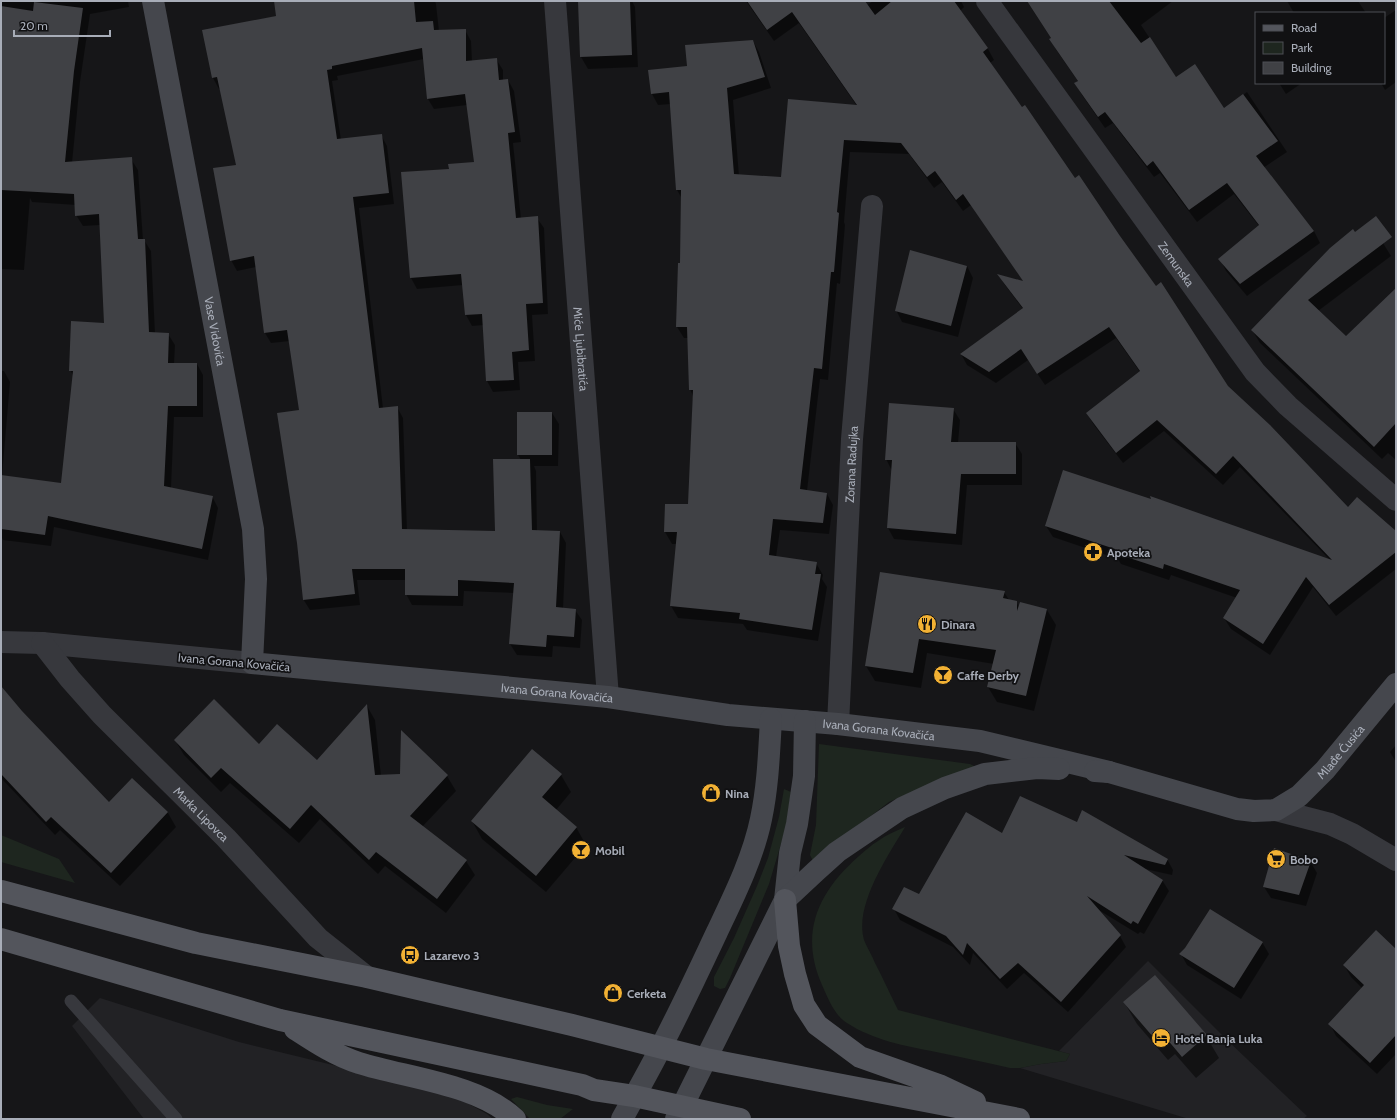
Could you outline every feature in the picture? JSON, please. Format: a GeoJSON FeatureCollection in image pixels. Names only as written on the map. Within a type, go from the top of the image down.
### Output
{"type":"FeatureCollection","features":[{"type":"Feature","properties":{"kind":"main road"},"geometry":{"type":"LineString","coordinates":[[1,891],[196,943],[367,977],[572,1025],[706,1059],[1011,1117]]}},
{"type":"Feature","properties":{"kind":"main road"},"geometry":{"type":"LineString","coordinates":[[784,900],[789,946],[795,974],[804,1004],[817,1025],[860,1057],[939,1085],[1011,1117]]}},
{"type":"Feature","properties":{"kind":"main road"},"geometry":{"type":"LineString","coordinates":[[1,939],[280,1020],[582,1085],[594,1090],[634,1096],[679,1112],[740,1119]]}},
{"type":"Feature","properties":{"kind":"main road"},"geometry":{"type":"LineString","coordinates":[[280,1020],[337,1054],[358,1063],[474,1094],[499,1107],[515,1119]]}},
{"type":"Feature","properties":{"kind":"street","name":"Vase Vidovića"},"geometry":{"type":"LineString","coordinates":[[153,1],[253,529],[256,579],[252,663]]}},
{"type":"Feature","properties":{"kind":"street","name":"Miće Ljubibratića"},"geometry":{"type":"LineString","coordinates":[[556,1],[608,697]]}},
{"type":"Feature","properties":{"kind":"street","name":"Zemunska"},"geometry":{"type":"LineString","coordinates":[[987,1],[1255,372],[1288,406],[1396,500]]}},
{"type":"Feature","properties":{"kind":"street","name":"Zorana Radujka"},"geometry":{"type":"LineString","coordinates":[[838,724],[852,439],[872,206]]}},
{"type":"Feature","properties":{"kind":"street","name":"Ivana Gorana Kovačića"},"geometry":{"type":"LineString","coordinates":[[1,642],[42,643],[608,697],[728,715],[838,724],[980,741],[1109,772]]}},
{"type":"Feature","properties":{"kind":"street","name":"Marka Lipovca"},"geometry":{"type":"LineString","coordinates":[[42,643],[70,679],[102,715],[226,838],[318,938],[367,977]]}},
{"type":"Feature","properties":{"kind":"street","name":"Mlađe Ćusića"},"geometry":{"type":"LineString","coordinates":[[1276,810],[1299,796],[1325,770],[1396,684]]}},
{"type":"Feature","properties":{"kind":"street"},"geometry":{"type":"LineString","coordinates":[[622,1119],[661,1048],[729,906],[749,858],[761,820],[765,797],[768,778],[771,719]]}},
{"type":"Feature","properties":{"kind":"street"},"geometry":{"type":"LineString","coordinates":[[679,1112],[784,900],[790,853],[797,824],[804,776],[805,721]]}},
{"type":"Feature","properties":{"kind":"street"},"geometry":{"type":"LineString","coordinates":[[784,900],[843,848],[902,808],[945,788],[985,774],[1037,768],[1109,772],[1236,809],[1254,811],[1276,810],[1330,824],[1352,834],[1396,860]]}},
{"type":"Feature","properties":{"kind":"lane"},"geometry":{"type":"LineString","coordinates":[[72,1001],[176,1119]]}},
{"type":"Feature","properties":{"kind":"shaded area"},"geometry":{"type":"Polygon","coordinates":[[[1148,961],[1227,1040],[1307,1116],[1303,1119],[1189,1119],[1020,1068],[1066,1061],[1070,1054],[1059,1051],[1148,961]]]}},
{"type":"Feature","properties":{"kind":"shaded area"},"geometry":{"type":"Polygon","coordinates":[[[100,998],[239,1042],[341,1067],[460,1099],[493,1119],[144,1119],[72,1026],[100,998]]]}},
{"type":"Feature","properties":{"kind":"green space"},"geometry":{"type":"Polygon","coordinates":[[[819,744],[970,764],[980,769],[932,783],[889,802],[813,861],[810,855],[816,825],[819,744]]]}},
{"type":"Feature","properties":{"kind":"green space"},"geometry":{"type":"Polygon","coordinates":[[[784,789],[791,792],[786,827],[769,884],[730,978],[725,988],[720,989],[714,986],[714,977],[734,938],[768,858],[779,817],[784,789]]]}},
{"type":"Feature","properties":{"kind":"green space"},"geometry":{"type":"Polygon","coordinates":[[[905,827],[874,881],[864,912],[862,926],[865,943],[898,1010],[1070,1054],[1066,1061],[1020,1068],[1010,1068],[890,1042],[857,1029],[838,1016],[829,1001],[815,966],[812,948],[816,914],[823,899],[833,884],[859,856],[873,844],[905,827]]]}},
{"type":"Feature","properties":{"kind":"green space"},"geometry":{"type":"Polygon","coordinates":[[[1,835],[59,859],[75,883],[1,862],[1,835]]]}},
{"type":"Feature","properties":{"kind":"green space"},"geometry":{"type":"Polygon","coordinates":[[[517,1097],[547,1105],[573,1109],[560,1119],[530,1119],[511,1099],[517,1097]]]}},
{"type":"Feature","properties":{"kind":"building"},"geometry":{"type":"Polygon","coordinates":[[[274,1],[414,1],[416,22],[433,21],[434,30],[466,29],[466,61],[497,58],[499,80],[508,79],[515,132],[508,133],[516,218],[538,216],[543,303],[526,304],[529,350],[512,352],[514,380],[486,381],[482,314],[465,315],[461,274],[410,278],[401,172],[449,169],[448,164],[474,162],[465,94],[427,99],[422,48],[332,66],[332,69],[327,70],[337,139],[382,134],[389,193],[353,197],[379,408],[398,406],[402,529],[495,531],[493,459],[530,459],[532,530],[560,531],[556,607],[576,609],[574,637],[547,635],[546,647],[509,644],[514,583],[458,580],[458,596],[405,595],[405,569],[352,569],[355,594],[303,600],[297,543],[277,413],[299,410],[287,330],[264,333],[254,256],[230,261],[213,168],[236,165],[217,77],[212,78],[202,30],[276,16],[274,1]]]}},
{"type":"Feature","properties":{"kind":"building"},"geometry":{"type":"Polygon","coordinates":[[[578,1],[630,1],[632,55],[580,57],[578,1]]]}},
{"type":"Feature","properties":{"kind":"building"},"geometry":{"type":"Polygon","coordinates":[[[747,1],[865,1],[875,15],[892,1],[954,1],[988,48],[983,52],[1022,107],[1025,105],[1075,178],[1079,175],[1156,286],[1161,282],[1228,386],[1270,425],[1348,507],[1357,497],[1396,531],[1396,552],[1329,605],[1306,577],[1263,644],[1223,618],[1240,590],[1164,564],[1163,569],[1114,553],[1115,549],[1045,526],[1063,470],[1151,499],[1150,496],[1332,560],[1233,456],[1216,474],[1157,420],[1116,453],[1086,413],[1140,371],[1109,327],[1037,374],[1021,349],[989,372],[960,354],[1023,308],[997,274],[1023,281],[963,194],[956,200],[935,171],[927,177],[901,143],[844,140],[837,212],[839,213],[834,272],[831,272],[822,369],[814,368],[800,489],[827,493],[823,523],[773,519],[769,555],[817,562],[815,574],[821,574],[812,630],[739,619],[740,613],[670,606],[677,532],[664,532],[665,504],[688,504],[693,390],[689,390],[687,327],[676,327],[678,263],[680,263],[681,190],[676,190],[669,92],[651,94],[648,70],[687,66],[685,45],[753,40],[765,77],[727,88],[734,174],[781,177],[788,99],[857,105],[792,12],[767,30],[747,1]]]}},
{"type":"Feature","properties":{"kind":"building"},"geometry":{"type":"Polygon","coordinates":[[[1027,1],[1109,1],[1141,43],[1150,37],[1176,77],[1195,64],[1224,108],[1243,94],[1278,141],[1256,156],[1314,231],[1240,284],[1218,259],[1259,225],[1227,183],[1189,210],[1153,161],[1147,166],[1105,112],[1098,117],[1074,83],[1078,81],[1049,39],[1051,38],[1027,1]]]}},
{"type":"Feature","properties":{"kind":"building"},"geometry":{"type":"Polygon","coordinates":[[[34,2],[83,8],[74,71],[65,162],[132,157],[138,239],[145,239],[149,332],[169,333],[168,363],[197,363],[197,406],[168,406],[164,486],[213,496],[202,549],[48,516],[45,535],[1,529],[1,475],[61,483],[73,371],[69,371],[71,321],[104,323],[99,214],[75,216],[74,194],[1,190],[1,6],[33,11],[34,2]]]}},
{"type":"Feature","properties":{"kind":"building"},"geometry":{"type":"Polygon","coordinates":[[[1376,216],[1392,237],[1308,300],[1346,336],[1396,288],[1396,423],[1374,447],[1251,330],[1330,248],[1353,229],[1355,232],[1376,216]]]}},
{"type":"Feature","properties":{"kind":"building"},"geometry":{"type":"Polygon","coordinates":[[[910,250],[967,266],[951,326],[895,311],[910,250]]]}},
{"type":"Feature","properties":{"kind":"building"},"geometry":{"type":"Polygon","coordinates":[[[889,403],[954,408],[951,442],[1016,442],[1016,474],[961,474],[956,534],[887,528],[892,460],[885,460],[889,403]]]}},
{"type":"Feature","properties":{"kind":"building"},"geometry":{"type":"Polygon","coordinates":[[[517,412],[552,412],[552,455],[517,455],[517,412]]]}},
{"type":"Feature","properties":{"kind":"building"},"geometry":{"type":"Polygon","coordinates":[[[880,572],[1005,591],[1003,598],[1017,601],[1017,611],[1020,602],[1047,609],[1026,696],[987,687],[996,650],[919,639],[913,673],[865,666],[880,572]]]}},
{"type":"Feature","properties":{"kind":"building"},"geometry":{"type":"Polygon","coordinates":[[[1,686],[22,711],[109,802],[132,778],[168,812],[111,873],[51,817],[46,822],[1,774],[1,686]]]}},
{"type":"Feature","properties":{"kind":"building"},"geometry":{"type":"Polygon","coordinates":[[[214,699],[259,744],[277,724],[317,760],[367,704],[375,775],[400,774],[401,730],[448,775],[410,816],[467,860],[437,899],[376,852],[369,860],[311,805],[290,829],[221,768],[211,778],[174,740],[214,699]]]}},
{"type":"Feature","properties":{"kind":"building"},"geometry":{"type":"Polygon","coordinates":[[[532,749],[562,774],[542,797],[577,827],[536,876],[471,821],[532,749]]]}},
{"type":"Feature","properties":{"kind":"building"},"geometry":{"type":"Polygon","coordinates":[[[1020,796],[1077,822],[1082,810],[1168,859],[1165,865],[1124,855],[1163,880],[1138,924],[1133,921],[1131,924],[1087,896],[1121,935],[1061,1002],[1018,963],[1000,979],[967,943],[963,955],[946,936],[892,909],[904,887],[919,894],[966,812],[1002,833],[1020,796]]]}},
{"type":"Feature","properties":{"kind":"building"},"geometry":{"type":"Polygon","coordinates":[[[1274,848],[1311,861],[1299,895],[1263,887],[1274,848]]]}},
{"type":"Feature","properties":{"kind":"building"},"geometry":{"type":"Polygon","coordinates":[[[1210,909],[1263,942],[1234,988],[1179,954],[1185,948],[1210,909]]]}},
{"type":"Feature","properties":{"kind":"building"},"geometry":{"type":"Polygon","coordinates":[[[1376,930],[1396,949],[1396,1035],[1370,1063],[1328,1024],[1364,985],[1343,965],[1376,930]]]}},
{"type":"Feature","properties":{"kind":"building"},"geometry":{"type":"Polygon","coordinates":[[[1155,975],[1207,1035],[1182,1057],[1161,1032],[1154,1038],[1123,1002],[1155,975]]]}},
{"type":"Feature","properties":{"kind":"place","name":"Apoteka"},"geometry":{"type":"Point","coordinates":[1093,552]}},
{"type":"Feature","properties":{"kind":"place","name":"Dinara"},"geometry":{"type":"Point","coordinates":[927,624]}},
{"type":"Feature","properties":{"kind":"place","name":"Caffe Derby"},"geometry":{"type":"Point","coordinates":[943,675]}},
{"type":"Feature","properties":{"kind":"place","name":"Nina"},"geometry":{"type":"Point","coordinates":[711,793]}},
{"type":"Feature","properties":{"kind":"place","name":"Mobil"},"geometry":{"type":"Point","coordinates":[581,850]}},
{"type":"Feature","properties":{"kind":"place","name":"Bobo"},"geometry":{"type":"Point","coordinates":[1276,859]}},
{"type":"Feature","properties":{"kind":"place","name":"Lazarevo 3"},"geometry":{"type":"Point","coordinates":[410,955]}},
{"type":"Feature","properties":{"kind":"place","name":"Cerketa"},"geometry":{"type":"Point","coordinates":[613,993]}},
{"type":"Feature","properties":{"kind":"place","name":"Hotel Banja Luka"},"geometry":{"type":"Point","coordinates":[1161,1038]}}]}
